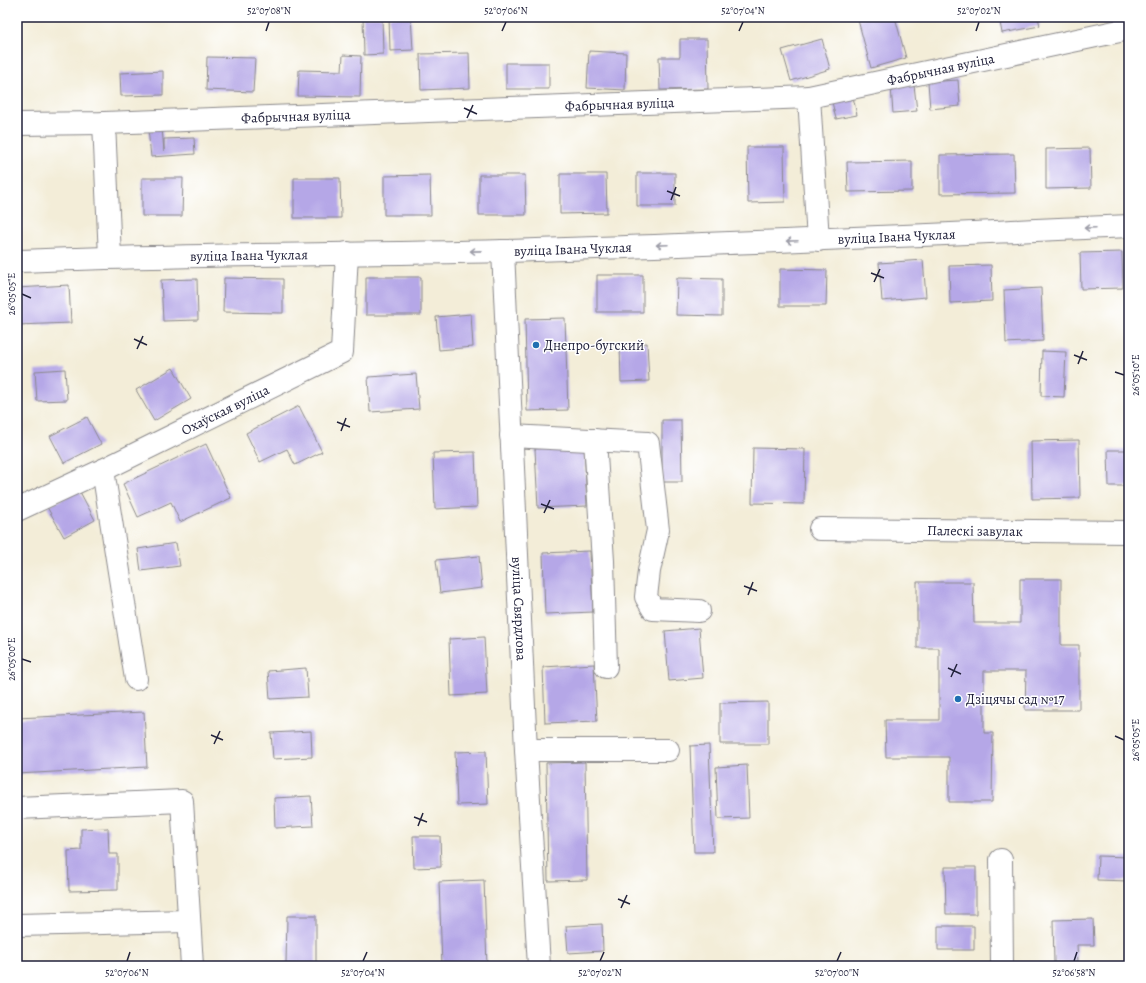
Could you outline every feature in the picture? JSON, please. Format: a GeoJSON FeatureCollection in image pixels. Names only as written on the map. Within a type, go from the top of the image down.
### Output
{"type":"FeatureCollection","features":[{"type":"Feature","properties":{"kind":"street","name":"Фабрычная вуліца"},"geometry":{"type":"LineString","coordinates":[[17,124],[104,123],[809,97],[1129,29]]}},
{"type":"Feature","properties":{"kind":"street"},"geometry":{"type":"LineString","coordinates":[[809,97],[818,240]]}},
{"type":"Feature","properties":{"kind":"street"},"geometry":{"type":"LineString","coordinates":[[104,123],[110,257]]}},
{"type":"Feature","properties":{"kind":"street","name":"вуліца Івана Чуклая"},"geometry":{"type":"LineString","coordinates":[[17,261],[110,257],[503,251],[818,240],[1129,226]]}},
{"type":"Feature","properties":{"kind":"street","name":"вуліца Свярдлова"},"geometry":{"type":"LineString","coordinates":[[503,251],[526,750],[539,966]]}},
{"type":"Feature","properties":{"kind":"street","name":"Охаўская вуліца"},"geometry":{"type":"LineString","coordinates":[[17,510],[103,470],[342,352],[347,253]]}},
{"type":"Feature","properties":{"kind":"street"},"geometry":{"type":"LineString","coordinates":[[511,436],[648,443],[658,530],[649,571],[646,597],[653,609],[699,611]]}},
{"type":"Feature","properties":{"kind":"street"},"geometry":{"type":"LineString","coordinates":[[595,440],[603,561],[606,667]]}},
{"type":"Feature","properties":{"kind":"street"},"geometry":{"type":"LineString","coordinates":[[103,470],[136,680]]}},
{"type":"Feature","properties":{"kind":"street","name":"Палескі завулак"},"geometry":{"type":"LineString","coordinates":[[820,529],[1129,531]]}},
{"type":"Feature","properties":{"kind":"street"},"geometry":{"type":"LineString","coordinates":[[526,750],[668,750]]}},
{"type":"Feature","properties":{"kind":"street"},"geometry":{"type":"LineString","coordinates":[[17,808],[182,801],[192,966]]}},
{"type":"Feature","properties":{"kind":"street"},"geometry":{"type":"LineString","coordinates":[[1001,860],[1002,966]]}},
{"type":"Feature","properties":{"kind":"street"},"geometry":{"type":"LineString","coordinates":[[17,925],[189,921]]}},
{"type":"Feature","properties":{"kind":"building"},"geometry":{"type":"Polygon","coordinates":[[[363,17],[382,17],[383,54],[364,55],[363,17]]]}},
{"type":"Feature","properties":{"kind":"building"},"geometry":{"type":"Polygon","coordinates":[[[389,17],[411,17],[413,50],[390,51],[389,17]]]}},
{"type":"Feature","properties":{"kind":"building"},"geometry":{"type":"Polygon","coordinates":[[[646,17],[646,19],[620,18],[646,17]]]}},
{"type":"Feature","properties":{"kind":"building"},"geometry":{"type":"Polygon","coordinates":[[[869,17],[895,17],[906,58],[871,68],[858,20],[869,17]]]}},
{"type":"Feature","properties":{"kind":"building"},"geometry":{"type":"Polygon","coordinates":[[[999,17],[1038,17],[1040,26],[1002,33],[999,17]]]}},
{"type":"Feature","properties":{"kind":"building"},"geometry":{"type":"Polygon","coordinates":[[[680,39],[707,39],[708,89],[660,90],[659,57],[680,57],[680,39]]]}},
{"type":"Feature","properties":{"kind":"building"},"geometry":{"type":"Polygon","coordinates":[[[822,39],[830,69],[791,81],[782,50],[822,39]]]}},
{"type":"Feature","properties":{"kind":"building"},"geometry":{"type":"Polygon","coordinates":[[[589,51],[626,53],[625,90],[587,88],[589,51]]]}},
{"type":"Feature","properties":{"kind":"building"},"geometry":{"type":"Polygon","coordinates":[[[469,53],[470,88],[421,90],[420,54],[469,53]]]}},
{"type":"Feature","properties":{"kind":"building"},"geometry":{"type":"Polygon","coordinates":[[[343,55],[361,56],[360,97],[298,96],[299,70],[342,71],[343,55]]]}},
{"type":"Feature","properties":{"kind":"building"},"geometry":{"type":"Polygon","coordinates":[[[207,57],[255,58],[253,92],[206,90],[207,57]]]}},
{"type":"Feature","properties":{"kind":"building"},"geometry":{"type":"Polygon","coordinates":[[[506,63],[549,63],[549,89],[506,89],[506,63]]]}},
{"type":"Feature","properties":{"kind":"building"},"geometry":{"type":"Polygon","coordinates":[[[163,71],[163,95],[121,96],[120,73],[163,71]]]}},
{"type":"Feature","properties":{"kind":"building"},"geometry":{"type":"Polygon","coordinates":[[[958,80],[960,106],[930,109],[928,82],[958,80]]]}},
{"type":"Feature","properties":{"kind":"building"},"geometry":{"type":"Polygon","coordinates":[[[914,85],[917,111],[893,113],[891,87],[914,85]]]}},
{"type":"Feature","properties":{"kind":"building"},"geometry":{"type":"Polygon","coordinates":[[[853,97],[857,115],[836,119],[832,102],[853,97]]]}},
{"type":"Feature","properties":{"kind":"building"},"geometry":{"type":"Polygon","coordinates":[[[162,128],[164,151],[164,139],[194,138],[195,154],[151,157],[148,129],[162,128]]]}},
{"type":"Feature","properties":{"kind":"building"},"geometry":{"type":"Polygon","coordinates":[[[747,147],[784,147],[785,202],[748,203],[747,147]]]}},
{"type":"Feature","properties":{"kind":"building"},"geometry":{"type":"Polygon","coordinates":[[[1090,148],[1091,188],[1046,189],[1046,149],[1090,148]]]}},
{"type":"Feature","properties":{"kind":"building"},"geometry":{"type":"Polygon","coordinates":[[[1014,154],[1015,193],[940,194],[940,155],[1014,154]]]}},
{"type":"Feature","properties":{"kind":"building"},"geometry":{"type":"Polygon","coordinates":[[[912,161],[912,191],[848,192],[847,162],[912,161]]]}},
{"type":"Feature","properties":{"kind":"building"},"geometry":{"type":"Polygon","coordinates":[[[637,173],[675,173],[675,206],[637,206],[637,173]]]}},
{"type":"Feature","properties":{"kind":"building"},"geometry":{"type":"Polygon","coordinates":[[[560,174],[606,174],[607,213],[560,214],[560,174]]]}},
{"type":"Feature","properties":{"kind":"building"},"geometry":{"type":"Polygon","coordinates":[[[430,175],[431,215],[384,215],[384,176],[430,175]]]}},
{"type":"Feature","properties":{"kind":"building"},"geometry":{"type":"Polygon","coordinates":[[[479,175],[525,175],[526,215],[479,215],[479,175]]]}},
{"type":"Feature","properties":{"kind":"building"},"geometry":{"type":"Polygon","coordinates":[[[142,178],[183,178],[182,216],[142,216],[142,178]]]}},
{"type":"Feature","properties":{"kind":"building"},"geometry":{"type":"Polygon","coordinates":[[[294,178],[340,178],[341,218],[294,218],[294,178]]]}},
{"type":"Feature","properties":{"kind":"building"},"geometry":{"type":"Polygon","coordinates":[[[1122,252],[1123,288],[1081,289],[1080,253],[1122,252]]]}},
{"type":"Feature","properties":{"kind":"building"},"geometry":{"type":"Polygon","coordinates":[[[923,260],[926,297],[882,301],[879,263],[923,260]]]}},
{"type":"Feature","properties":{"kind":"building"},"geometry":{"type":"Polygon","coordinates":[[[991,265],[992,301],[950,303],[949,266],[991,265]]]}},
{"type":"Feature","properties":{"kind":"building"},"geometry":{"type":"Polygon","coordinates":[[[780,269],[827,270],[826,306],[780,306],[780,269]]]}},
{"type":"Feature","properties":{"kind":"building"},"geometry":{"type":"Polygon","coordinates":[[[597,275],[643,275],[643,312],[597,312],[597,275]]]}},
{"type":"Feature","properties":{"kind":"building"},"geometry":{"type":"Polygon","coordinates":[[[366,277],[421,277],[421,315],[366,315],[366,277]]]}},
{"type":"Feature","properties":{"kind":"building"},"geometry":{"type":"Polygon","coordinates":[[[224,278],[283,279],[283,313],[223,312],[224,278]]]}},
{"type":"Feature","properties":{"kind":"building"},"geometry":{"type":"Polygon","coordinates":[[[677,278],[722,279],[722,316],[676,315],[677,278]]]}},
{"type":"Feature","properties":{"kind":"building"},"geometry":{"type":"Polygon","coordinates":[[[197,279],[198,320],[163,321],[161,280],[197,279]]]}},
{"type":"Feature","properties":{"kind":"building"},"geometry":{"type":"Polygon","coordinates":[[[69,285],[71,323],[17,325],[17,288],[69,285]]]}},
{"type":"Feature","properties":{"kind":"building"},"geometry":{"type":"Polygon","coordinates":[[[1041,288],[1043,341],[1006,343],[1004,290],[1041,288]]]}},
{"type":"Feature","properties":{"kind":"building"},"geometry":{"type":"Polygon","coordinates":[[[471,314],[473,347],[439,350],[436,317],[471,314]]]}},
{"type":"Feature","properties":{"kind":"building"},"geometry":{"type":"Polygon","coordinates":[[[565,318],[568,410],[527,411],[525,319],[565,318]]]}},
{"type":"Feature","properties":{"kind":"building"},"geometry":{"type":"Polygon","coordinates":[[[647,343],[649,381],[621,382],[620,345],[647,343]]]}},
{"type":"Feature","properties":{"kind":"building"},"geometry":{"type":"Polygon","coordinates":[[[1042,351],[1066,352],[1064,397],[1041,396],[1042,351]]]}},
{"type":"Feature","properties":{"kind":"building"},"geometry":{"type":"Polygon","coordinates":[[[173,368],[191,399],[154,421],[136,390],[173,368]]]}},
{"type":"Feature","properties":{"kind":"building"},"geometry":{"type":"Polygon","coordinates":[[[65,369],[67,400],[37,401],[35,371],[65,369]]]}},
{"type":"Feature","properties":{"kind":"building"},"geometry":{"type":"Polygon","coordinates":[[[416,374],[419,409],[370,412],[368,377],[416,374]]]}},
{"type":"Feature","properties":{"kind":"building"},"geometry":{"type":"Polygon","coordinates":[[[299,406],[322,452],[295,465],[287,449],[260,462],[246,433],[299,406]]]}},
{"type":"Feature","properties":{"kind":"building"},"geometry":{"type":"Polygon","coordinates":[[[87,417],[101,444],[64,463],[50,436],[87,417]]]}},
{"type":"Feature","properties":{"kind":"building"},"geometry":{"type":"Polygon","coordinates":[[[662,420],[681,420],[682,482],[662,482],[662,420]]]}},
{"type":"Feature","properties":{"kind":"building"},"geometry":{"type":"Polygon","coordinates":[[[1079,440],[1080,498],[1032,499],[1031,441],[1079,440]]]}},
{"type":"Feature","properties":{"kind":"building"},"geometry":{"type":"Polygon","coordinates":[[[206,444],[231,498],[180,522],[171,502],[138,517],[123,484],[206,444]]]}},
{"type":"Feature","properties":{"kind":"building"},"geometry":{"type":"Polygon","coordinates":[[[584,446],[587,506],[538,508],[535,449],[584,446]]]}},
{"type":"Feature","properties":{"kind":"building"},"geometry":{"type":"Polygon","coordinates":[[[753,448],[805,449],[804,504],[752,503],[753,448]]]}},
{"type":"Feature","properties":{"kind":"building"},"geometry":{"type":"Polygon","coordinates":[[[1108,450],[1129,450],[1129,486],[1109,486],[1108,450]]]}},
{"type":"Feature","properties":{"kind":"building"},"geometry":{"type":"Polygon","coordinates":[[[475,452],[477,507],[435,509],[433,453],[475,452]]]}},
{"type":"Feature","properties":{"kind":"building"},"geometry":{"type":"Polygon","coordinates":[[[79,490],[95,520],[64,537],[47,507],[79,490]]]}},
{"type":"Feature","properties":{"kind":"building"},"geometry":{"type":"Polygon","coordinates":[[[176,543],[180,566],[141,571],[138,549],[176,543]]]}},
{"type":"Feature","properties":{"kind":"building"},"geometry":{"type":"Polygon","coordinates":[[[590,551],[593,612],[545,614],[543,553],[590,551]]]}},
{"type":"Feature","properties":{"kind":"building"},"geometry":{"type":"Polygon","coordinates":[[[479,556],[482,588],[440,593],[436,560],[479,556]]]}},
{"type":"Feature","properties":{"kind":"building"},"geometry":{"type":"Polygon","coordinates":[[[1020,579],[1061,579],[1061,645],[1079,645],[1079,710],[1025,710],[1026,671],[984,671],[984,733],[993,733],[992,802],[949,802],[949,757],[886,757],[885,720],[939,720],[939,648],[917,648],[917,582],[973,582],[974,623],[1020,623],[1020,579]]]}},
{"type":"Feature","properties":{"kind":"building"},"geometry":{"type":"Polygon","coordinates":[[[699,628],[703,678],[669,681],[665,631],[699,628]]]}},
{"type":"Feature","properties":{"kind":"building"},"geometry":{"type":"Polygon","coordinates":[[[484,637],[487,694],[451,696],[449,639],[484,637]]]}},
{"type":"Feature","properties":{"kind":"building"},"geometry":{"type":"Polygon","coordinates":[[[594,664],[597,721],[545,723],[543,667],[594,664]]]}},
{"type":"Feature","properties":{"kind":"building"},"geometry":{"type":"Polygon","coordinates":[[[306,668],[308,697],[270,699],[268,671],[306,668]]]}},
{"type":"Feature","properties":{"kind":"building"},"geometry":{"type":"Polygon","coordinates":[[[768,702],[768,744],[720,744],[720,703],[768,702]]]}},
{"type":"Feature","properties":{"kind":"building"},"geometry":{"type":"Polygon","coordinates":[[[144,712],[147,767],[17,774],[17,718],[144,712]]]}},
{"type":"Feature","properties":{"kind":"building"},"geometry":{"type":"Polygon","coordinates":[[[311,731],[312,757],[273,759],[271,733],[311,731]]]}},
{"type":"Feature","properties":{"kind":"building"},"geometry":{"type":"Polygon","coordinates":[[[709,745],[713,852],[694,852],[690,746],[709,745]]]}},
{"type":"Feature","properties":{"kind":"building"},"geometry":{"type":"Polygon","coordinates":[[[486,751],[488,804],[457,805],[455,752],[486,751]]]}},
{"type":"Feature","properties":{"kind":"building"},"geometry":{"type":"Polygon","coordinates":[[[585,762],[587,880],[548,881],[546,763],[585,762]]]}},
{"type":"Feature","properties":{"kind":"building"},"geometry":{"type":"Polygon","coordinates":[[[747,765],[749,818],[718,819],[716,767],[747,765]]]}},
{"type":"Feature","properties":{"kind":"building"},"geometry":{"type":"Polygon","coordinates":[[[311,796],[313,826],[275,828],[274,798],[311,796]]]}},
{"type":"Feature","properties":{"kind":"building"},"geometry":{"type":"Polygon","coordinates":[[[108,828],[109,854],[118,854],[118,890],[69,891],[68,851],[81,850],[81,829],[108,828]]]}},
{"type":"Feature","properties":{"kind":"building"},"geometry":{"type":"Polygon","coordinates":[[[413,836],[440,836],[441,867],[414,868],[413,836]]]}},
{"type":"Feature","properties":{"kind":"building"},"geometry":{"type":"Polygon","coordinates":[[[1098,856],[1129,857],[1129,881],[1097,880],[1098,856]]]}},
{"type":"Feature","properties":{"kind":"building"},"geometry":{"type":"Polygon","coordinates":[[[945,867],[976,867],[976,914],[946,914],[945,867]]]}},
{"type":"Feature","properties":{"kind":"building"},"geometry":{"type":"Polygon","coordinates":[[[484,880],[487,966],[442,966],[439,882],[484,880]]]}},
{"type":"Feature","properties":{"kind":"building"},"geometry":{"type":"Polygon","coordinates":[[[287,916],[316,916],[316,965],[286,964],[287,916]]]}},
{"type":"Feature","properties":{"kind":"building"},"geometry":{"type":"Polygon","coordinates":[[[1093,919],[1094,945],[1077,945],[1078,962],[1054,963],[1053,920],[1093,919]]]}},
{"type":"Feature","properties":{"kind":"building"},"geometry":{"type":"Polygon","coordinates":[[[602,924],[603,951],[568,953],[566,926],[602,924]]]}},
{"type":"Feature","properties":{"kind":"building"},"geometry":{"type":"Polygon","coordinates":[[[938,926],[974,926],[974,950],[938,950],[938,926]]]}},
{"type":"Feature","properties":{"kind":"building"},"geometry":{"type":"Polygon","coordinates":[[[142,963],[142,966],[102,966],[102,965],[142,963]]]}},
{"type":"Feature","properties":{"kind":"place","name":"Днепро-бугский"},"geometry":{"type":"Point","coordinates":[536,345]}},
{"type":"Feature","properties":{"kind":"place","name":"Дзіцячы сад №17"},"geometry":{"type":"Point","coordinates":[958,699]}}]}
